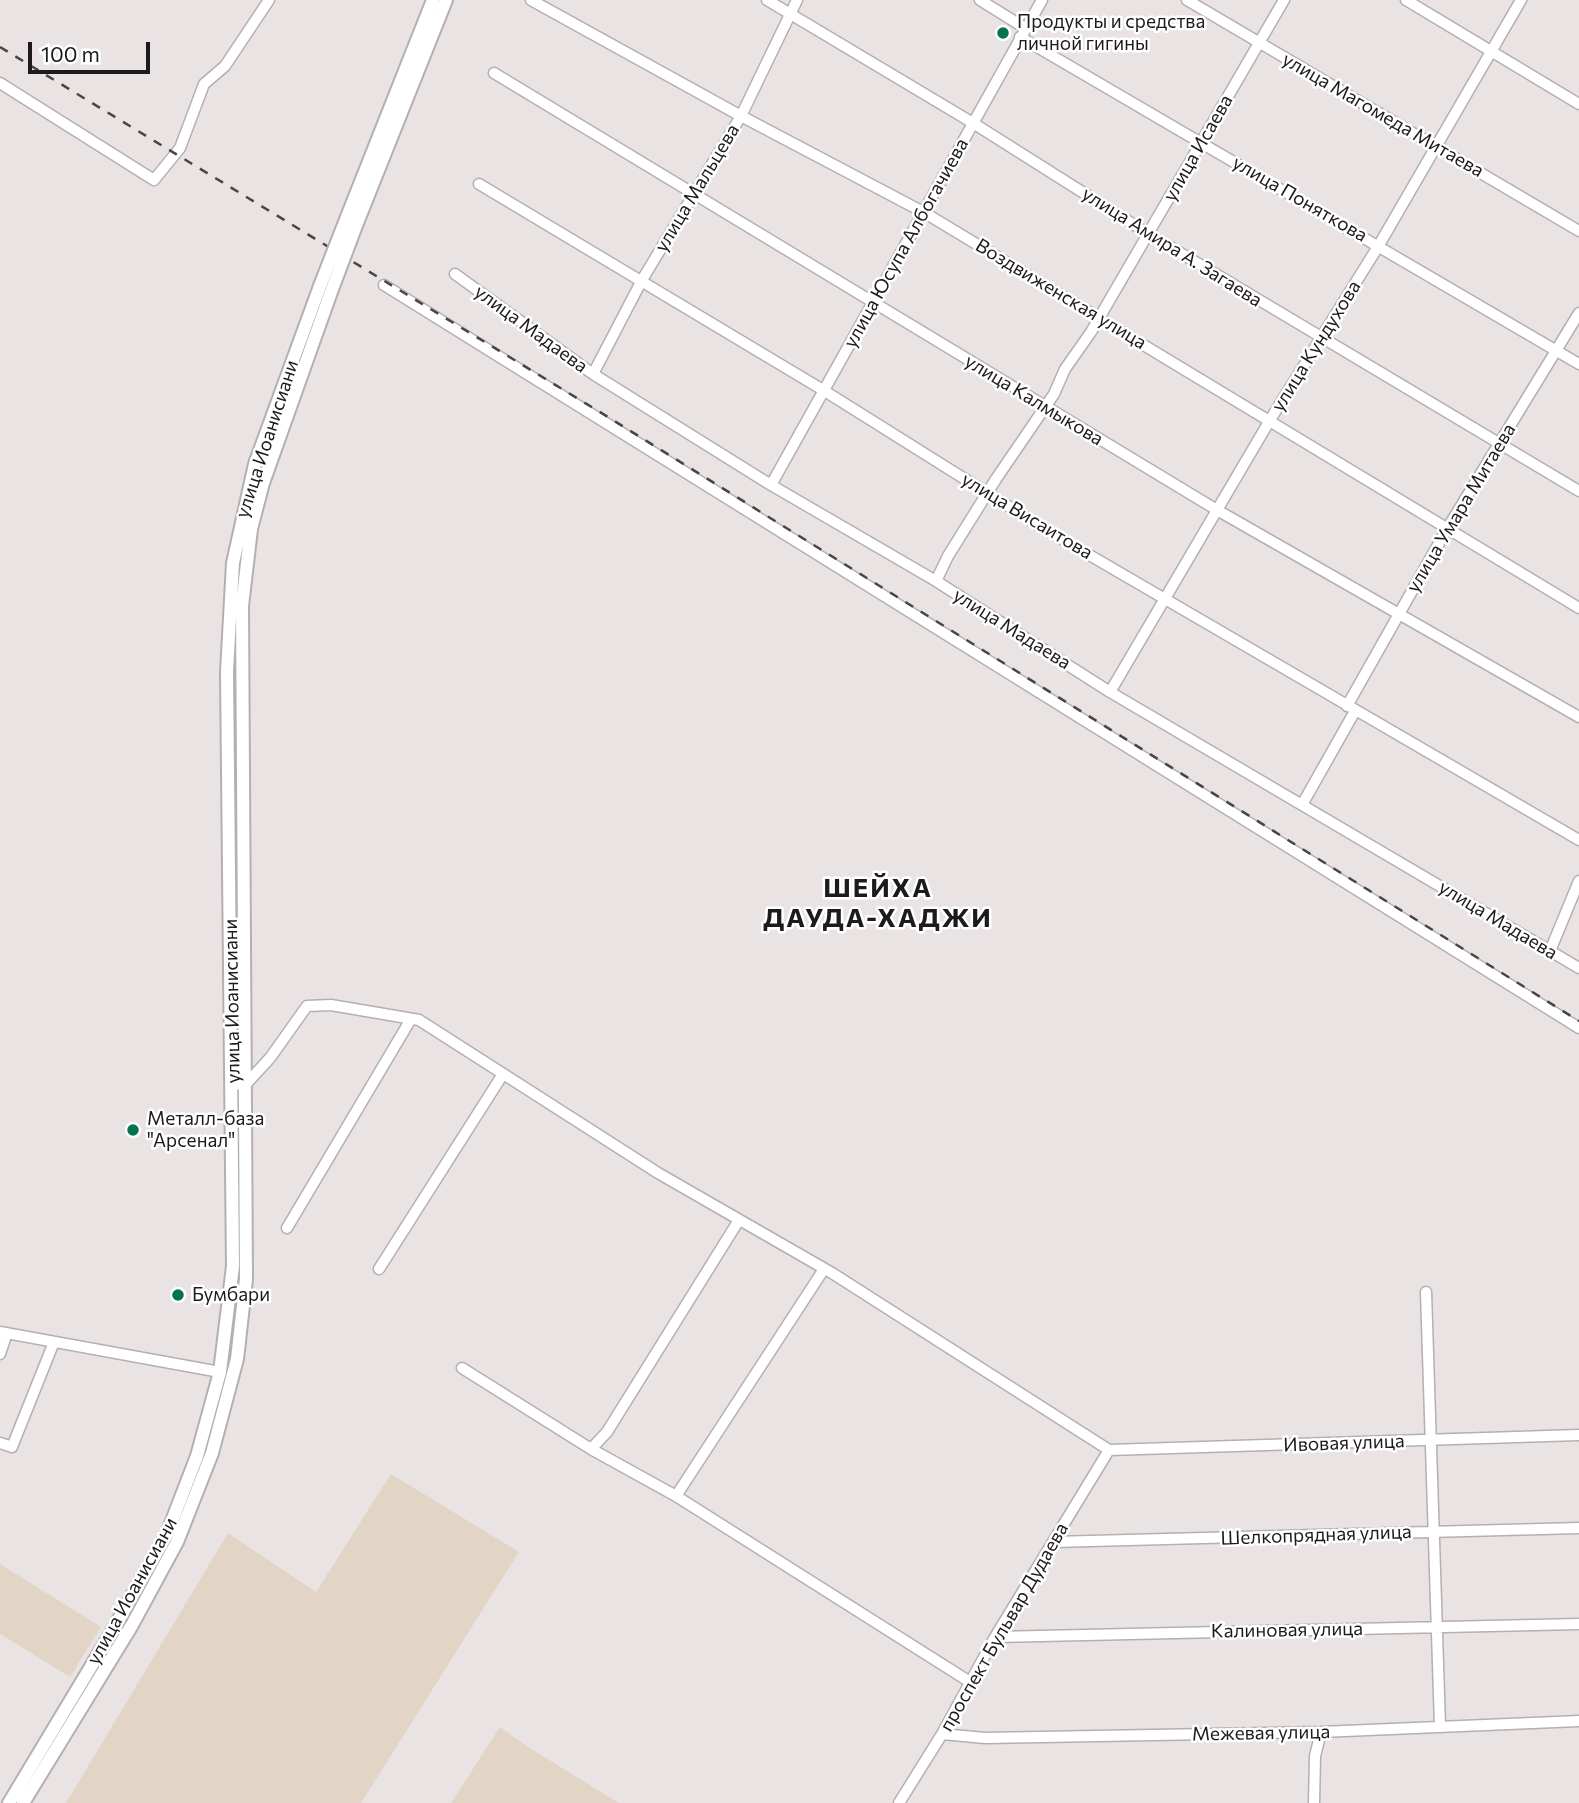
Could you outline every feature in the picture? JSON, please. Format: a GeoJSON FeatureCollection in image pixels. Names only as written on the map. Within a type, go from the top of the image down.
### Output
{"type":"FeatureCollection","features":[{"type":"Feature","properties":{"kind":"main road"},"geometry":{"type":"LineString","coordinates":[[23,1803],[160,1576],[188,1516],[212,1453],[236,1359],[246,1279],[240,1085],[240,718],[242,606],[251,529],[263,483],[326,289],[433,0]]}},
{"type":"Feature","properties":{"kind":"main road"},"geometry":{"type":"LineString","coordinates":[[352,220],[446,0]]}},
{"type":"Feature","properties":{"kind":"main road","name":"улица Иоанисиани"},"geometry":{"type":"LineString","coordinates":[[9,1803],[167,1534],[197,1456],[220,1372],[233,1266],[240,1085]]}},
{"type":"Feature","properties":{"kind":"street"},"geometry":{"type":"LineString","coordinates":[[0,83],[154,180],[180,148],[204,84],[225,66],[269,0]]}},
{"type":"Feature","properties":{"kind":"street","name":"Воздвиженская улица"},"geometry":{"type":"LineString","coordinates":[[531,0],[741,116],[925,213],[1579,608]]}},
{"type":"Feature","properties":{"kind":"street","name":"улица Амира А. Загаева"},"geometry":{"type":"LineString","coordinates":[[767,0],[973,123],[1322,339],[1579,491]]}},
{"type":"Feature","properties":{"kind":"street","name":"улица Мальцева"},"geometry":{"type":"LineString","coordinates":[[593,374],[642,280],[741,116],[797,0]]}},
{"type":"Feature","properties":{"kind":"street","name":"улица Поняткова"},"geometry":{"type":"LineString","coordinates":[[980,0],[1022,33],[1579,364]]}},
{"type":"Feature","properties":{"kind":"street","name":"улица Юсупа Албогачиева"},"geometry":{"type":"LineString","coordinates":[[771,485],[1042,0]]}},
{"type":"Feature","properties":{"kind":"street","name":"улица Магомеда Митаева"},"geometry":{"type":"LineString","coordinates":[[1187,0],[1579,231]]}},
{"type":"Feature","properties":{"kind":"street","name":"улица Исаева"},"geometry":{"type":"LineString","coordinates":[[936,581],[947,556],[1044,407],[1099,316],[1284,0]]}},
{"type":"Feature","properties":{"kind":"street"},"geometry":{"type":"LineString","coordinates":[[1406,0],[1579,104]]}},
{"type":"Feature","properties":{"kind":"street","name":"улица Кундухова"},"geometry":{"type":"LineString","coordinates":[[1110,692],[1270,420],[1379,245],[1521,0]]}},
{"type":"Feature","properties":{"kind":"street","name":"улица Калмыкова"},"geometry":{"type":"LineString","coordinates":[[495,73],[1217,510],[1396,616],[1579,717]]}},
{"type":"Feature","properties":{"kind":"street","name":"улица Висаитова"},"geometry":{"type":"LineString","coordinates":[[479,184],[823,390],[1042,528],[1165,597],[1351,709],[1579,840]]}},
{"type":"Feature","properties":{"kind":"street","name":"улица Мадаева"},"geometry":{"type":"LineString","coordinates":[[455,274],[593,374],[771,485],[936,581],[1110,692],[1303,803],[1579,968]]}},
{"type":"Feature","properties":{"kind":"street"},"geometry":{"type":"LineString","coordinates":[[384,285],[1579,1028]]}},
{"type":"Feature","properties":{"kind":"street","name":"улица Умара Митаева"},"geometry":{"type":"LineString","coordinates":[[1303,803],[1396,616],[1579,313]]}},
{"type":"Feature","properties":{"kind":"street"},"geometry":{"type":"LineString","coordinates":[[1550,951],[1579,881]]}},
{"type":"Feature","properties":{"kind":"street"},"geometry":{"type":"LineString","coordinates":[[240,1085],[270,1058],[307,1006],[331,1005],[419,1020],[658,1173],[824,1269],[1109,1450]]}},
{"type":"Feature","properties":{"kind":"street"},"geometry":{"type":"LineString","coordinates":[[287,1228],[411,1019]]}},
{"type":"Feature","properties":{"kind":"street"},"geometry":{"type":"LineString","coordinates":[[379,1269],[503,1074]]}},
{"type":"Feature","properties":{"kind":"street"},"geometry":{"type":"LineString","coordinates":[[591,1449],[607,1432],[739,1220]]}},
{"type":"Feature","properties":{"kind":"street"},"geometry":{"type":"LineString","coordinates":[[677,1496],[824,1269]]}},
{"type":"Feature","properties":{"kind":"street"},"geometry":{"type":"LineString","coordinates":[[1426,1292],[1440,1726]]}},
{"type":"Feature","properties":{"kind":"street"},"geometry":{"type":"LineString","coordinates":[[0,1354],[4,1333],[220,1372]]}},
{"type":"Feature","properties":{"kind":"street"},"geometry":{"type":"LineString","coordinates":[[0,1443],[12,1447],[54,1342]]}},
{"type":"Feature","properties":{"kind":"street"},"geometry":{"type":"LineString","coordinates":[[462,1368],[591,1449],[677,1496],[970,1682]]}},
{"type":"Feature","properties":{"kind":"street","name":"Ивовая улица"},"geometry":{"type":"LineString","coordinates":[[1109,1450],[1579,1435]]}},
{"type":"Feature","properties":{"kind":"street","name":"проспект Бульвар Дудаева"},"geometry":{"type":"LineString","coordinates":[[899,1803],[942,1734],[995,1637],[1109,1450]]}},
{"type":"Feature","properties":{"kind":"street","name":"Шелкопрядная улица"},"geometry":{"type":"LineString","coordinates":[[1053,1542],[1579,1528]]}},
{"type":"Feature","properties":{"kind":"street","name":"Калиновая улица"},"geometry":{"type":"LineString","coordinates":[[995,1637],[1579,1624]]}},
{"type":"Feature","properties":{"kind":"street","name":"Межевая улица"},"geometry":{"type":"LineString","coordinates":[[942,1734],[985,1738],[1321,1732],[1579,1721]]}},
{"type":"Feature","properties":{"kind":"street"},"geometry":{"type":"LineString","coordinates":[[1314,1803],[1315,1756],[1321,1732]]}},
{"type":"Feature","properties":{"kind":"shaded area"},"geometry":{"type":"Polygon","coordinates":[[[391,1474],[519,1552],[361,1803],[66,1803],[228,1533],[316,1592],[391,1474]]]}},
{"type":"Feature","properties":{"kind":"shaded area"},"geometry":{"type":"Polygon","coordinates":[[[0,1564],[101,1627],[70,1677],[0,1634],[0,1564]]]}},
{"type":"Feature","properties":{"kind":"shaded area"},"geometry":{"type":"Polygon","coordinates":[[[500,1727],[528,1747],[619,1803],[451,1803],[500,1727]]]}},
{"type":"Feature","properties":{"kind":"railway"},"geometry":{"type":"LineString","coordinates":[[0,47],[608,417],[1579,1021]]}},
{"type":"Feature","properties":{"kind":"place","name":"Продукты и средства личной гигины"},"geometry":{"type":"Point","coordinates":[1003,33]}},
{"type":"Feature","properties":{"kind":"place","name":"Металл-база \"Арсенал\""},"geometry":{"type":"Point","coordinates":[133,1130]}},
{"type":"Feature","properties":{"kind":"place","name":"Бумбари"},"geometry":{"type":"Point","coordinates":[178,1295]}},
{"type":"Feature","properties":{"kind":"district","name":"ШЕЙХА ДАУДА-ХАДЖИ"},"geometry":{"type":"Point","coordinates":[878,903]}}]}
